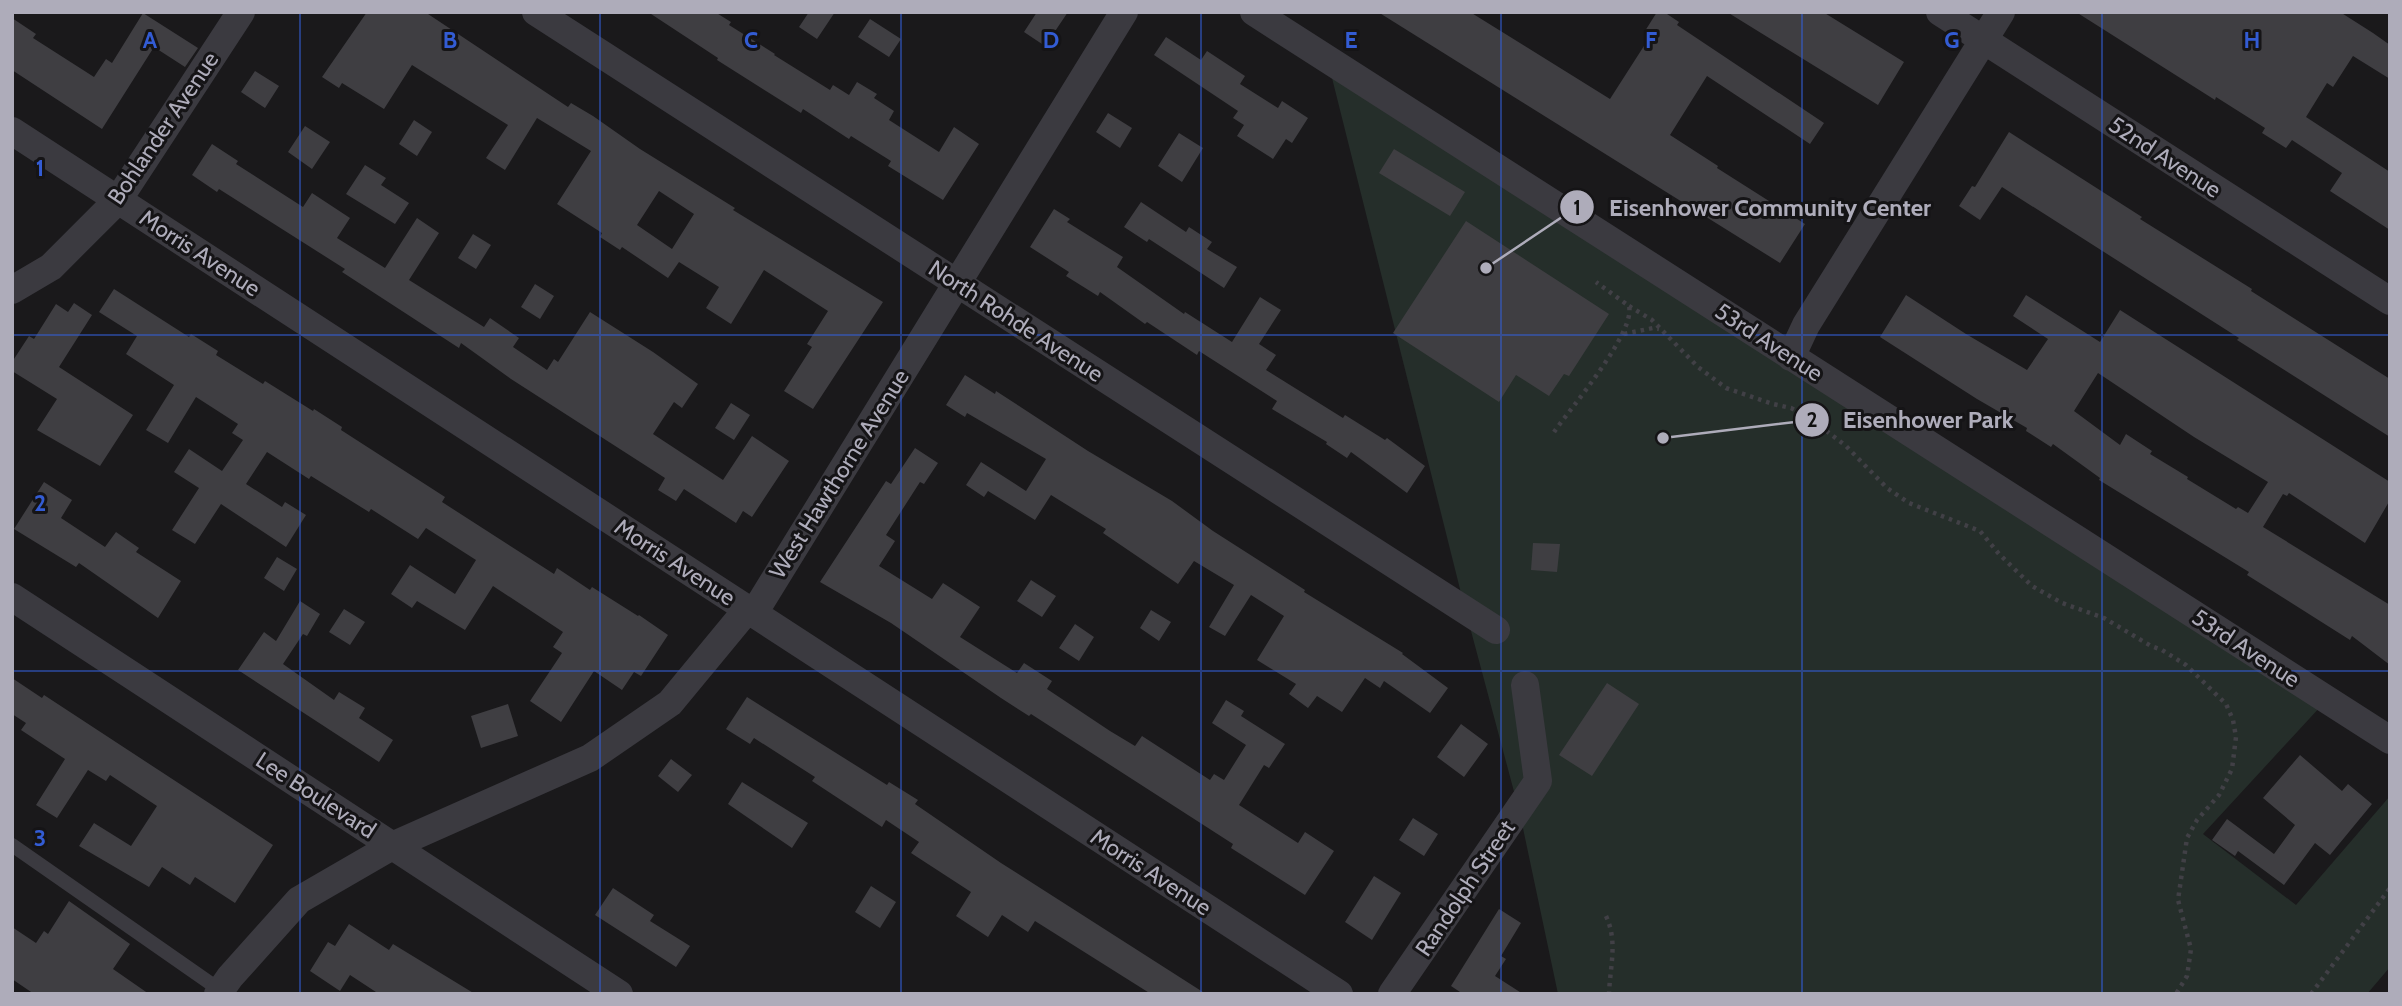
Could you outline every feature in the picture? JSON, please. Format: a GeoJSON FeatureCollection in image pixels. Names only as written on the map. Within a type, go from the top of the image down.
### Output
{"type":"FeatureCollection","features":[{"type":"Feature","properties":{"kind":"street","name":"Bohlander Avenue"},"geometry":{"type":"LineString","coordinates":[[12,289],[51,267],[118,200],[241,12]]}},
{"type":"Feature","properties":{"kind":"street","name":"North Rohde Avenue"},"geometry":{"type":"LineString","coordinates":[[536,12],[1496,630]]}},
{"type":"Feature","properties":{"kind":"street","name":"West Hawthorne Avenue"},"geometry":{"type":"LineString","coordinates":[[219,992],[299,900],[394,845],[590,758],[670,703],[746,611],[754,613],[1124,12]]}},
{"type":"Feature","properties":{"kind":"street","name":"53rd Avenue"},"geometry":{"type":"LineString","coordinates":[[1254,12],[2390,740]]}},
{"type":"Feature","properties":{"kind":"street","name":"52nd Avenue"},"geometry":{"type":"LineString","coordinates":[[1940,12],[2390,301]]}},
{"type":"Feature","properties":{"kind":"street"},"geometry":{"type":"LineString","coordinates":[[1791,356],[1806,324],[2001,12]]}},
{"type":"Feature","properties":{"kind":"street","name":"Morris Avenue"},"geometry":{"type":"LineString","coordinates":[[12,131],[1339,994]]}},
{"type":"Feature","properties":{"kind":"street","name":"Lee Boulevard"},"geometry":{"type":"LineString","coordinates":[[12,597],[619,994]]}},
{"type":"Feature","properties":{"kind":"street","name":"Randolph Street"},"geometry":{"type":"LineString","coordinates":[[1392,994],[1538,781],[1525,685]]}},
{"type":"Feature","properties":{"kind":"lane"},"geometry":{"type":"LineString","coordinates":[[12,845],[219,992]]}},
{"type":"Feature","properties":{"kind":"path"},"geometry":{"type":"LineString","coordinates":[[1596,282],[1652,320],[1698,367],[1726,388],[1791,408],[1807,416],[1846,446],[1886,488],[1909,503],[1980,531],[2032,586],[2062,603],[2105,618],[2162,650],[2186,665],[2226,704],[2235,727],[2232,769],[2220,795],[2197,820],[2187,838],[2178,900],[2191,949],[2187,976],[2176,994]]}},
{"type":"Feature","properties":{"kind":"path"},"geometry":{"type":"LineString","coordinates":[[1554,432],[1623,334],[1629,318],[1629,306]]}},
{"type":"Feature","properties":{"kind":"path"},"geometry":{"type":"LineString","coordinates":[[1623,334],[1653,328],[1659,330]]}},
{"type":"Feature","properties":{"kind":"path"},"geometry":{"type":"LineString","coordinates":[[2311,994],[2390,888]]}},
{"type":"Feature","properties":{"kind":"path"},"geometry":{"type":"LineString","coordinates":[[1606,916],[1614,935],[1609,994]]}},
{"type":"Feature","properties":{"kind":"shaded area"},"geometry":{"type":"Polygon","coordinates":[[[1331,74],[2321,706],[2203,834],[2296,905],[2390,796],[2390,967],[2367,994],[1558,994],[1520,814],[1463,601],[1331,74]]]}},
{"type":"Feature","properties":{"kind":"building"},"geometry":{"type":"Polygon","coordinates":[[[367,12],[425,12],[568,107],[571,103],[593,116],[640,149],[735,208],[733,210],[883,302],[813,409],[784,391],[812,347],[807,344],[828,311],[764,270],[731,324],[706,308],[719,287],[679,262],[668,278],[622,247],[620,250],[600,237],[602,233],[557,204],[591,151],[537,118],[505,170],[486,158],[508,125],[412,65],[384,109],[342,83],[339,88],[322,77],[367,12]],[[659,191],[637,225],[672,249],[694,214],[659,191]]]}},
{"type":"Feature","properties":{"kind":"building"},"geometry":{"type":"Polygon","coordinates":[[[648,12],[715,12],[731,22],[729,25],[830,90],[833,85],[849,95],[857,82],[877,94],[874,98],[894,111],[889,120],[939,152],[954,127],[979,144],[943,200],[888,166],[891,161],[851,136],[849,139],[803,109],[801,113],[648,12]]]}},
{"type":"Feature","properties":{"kind":"building"},"geometry":{"type":"Polygon","coordinates":[[[809,12],[835,12],[817,39],[799,27],[809,12]]]}},
{"type":"Feature","properties":{"kind":"building"},"geometry":{"type":"Polygon","coordinates":[[[1037,12],[1068,12],[1045,46],[1024,32],[1037,12]]]}},
{"type":"Feature","properties":{"kind":"building"},"geometry":{"type":"Polygon","coordinates":[[[1378,12],[1470,12],[1610,99],[1651,35],[1645,31],[1657,12],[1664,12],[1679,22],[1677,25],[1824,123],[1810,144],[1707,76],[1670,135],[1805,224],[1780,263],[1378,12]]]}},
{"type":"Feature","properties":{"kind":"building"},"geometry":{"type":"Polygon","coordinates":[[[1727,12],[1823,12],[1904,62],[1878,105],[1727,12]]]}},
{"type":"Feature","properties":{"kind":"building"},"geometry":{"type":"Polygon","coordinates":[[[2076,12],[2340,12],[2373,33],[2390,45],[2390,79],[2353,56],[2333,87],[2327,83],[2306,117],[2390,172],[2390,230],[2330,191],[2342,173],[2292,140],[2286,148],[2262,133],[2265,128],[2216,97],[2215,100],[2076,12]]]}},
{"type":"Feature","properties":{"kind":"building"},"geometry":{"type":"Polygon","coordinates":[[[143,13],[198,48],[185,67],[154,47],[102,129],[12,70],[12,18],[36,34],[33,38],[94,77],[106,59],[112,63],[143,13]]]}},
{"type":"Feature","properties":{"kind":"building"},"geometry":{"type":"Polygon","coordinates":[[[870,19],[901,39],[889,57],[858,37],[870,19]]]}},
{"type":"Feature","properties":{"kind":"building"},"geometry":{"type":"Polygon","coordinates":[[[1166,37],[1201,60],[1207,51],[1245,76],[1240,84],[1278,108],[1282,101],[1308,118],[1292,143],[1286,139],[1273,159],[1237,136],[1244,125],[1233,118],[1238,111],[1154,55],[1166,37]]]}},
{"type":"Feature","properties":{"kind":"building"},"geometry":{"type":"Polygon","coordinates":[[[255,71],[279,86],[265,108],[241,92],[255,71]]]}},
{"type":"Feature","properties":{"kind":"building"},"geometry":{"type":"Polygon","coordinates":[[[1108,113],[1132,128],[1120,148],[1096,132],[1108,113]]]}},
{"type":"Feature","properties":{"kind":"building"},"geometry":{"type":"Polygon","coordinates":[[[414,120],[432,132],[417,156],[399,144],[414,120]]]}},
{"type":"Feature","properties":{"kind":"building"},"geometry":{"type":"Polygon","coordinates":[[[305,126],[330,142],[312,169],[288,152],[305,126]]]}},
{"type":"Feature","properties":{"kind":"building"},"geometry":{"type":"Polygon","coordinates":[[[2009,132],[2390,379],[2390,437],[2002,187],[1980,220],[1959,206],[1972,186],[1975,187],[2009,132]]]}},
{"type":"Feature","properties":{"kind":"building"},"geometry":{"type":"Polygon","coordinates":[[[1179,133],[1203,148],[1182,182],[1158,166],[1179,133]]]}},
{"type":"Feature","properties":{"kind":"building"},"geometry":{"type":"Polygon","coordinates":[[[212,144],[238,161],[236,164],[303,207],[312,193],[350,218],[337,238],[385,268],[417,218],[439,233],[409,280],[484,327],[490,318],[519,338],[513,347],[547,370],[554,359],[558,362],[590,312],[653,352],[698,384],[682,408],[674,402],[653,434],[723,480],[752,436],[789,461],[752,517],[743,511],[736,523],[684,489],[676,501],[658,490],[665,478],[511,379],[461,343],[459,348],[342,272],[345,269],[219,189],[217,192],[192,175],[212,144]]]}},
{"type":"Feature","properties":{"kind":"building"},"geometry":{"type":"Polygon","coordinates":[[[1394,149],[1465,192],[1450,216],[1379,173],[1394,149]]]}},
{"type":"Feature","properties":{"kind":"building"},"geometry":{"type":"Polygon","coordinates":[[[365,165],[386,178],[381,185],[409,203],[395,224],[346,194],[365,165]]]}},
{"type":"Feature","properties":{"kind":"building"},"geometry":{"type":"Polygon","coordinates":[[[1141,202],[1186,232],[1189,227],[1212,242],[1207,249],[1237,267],[1224,288],[1149,239],[1147,242],[1124,227],[1141,202]]]}},
{"type":"Feature","properties":{"kind":"building"},"geometry":{"type":"Polygon","coordinates":[[[1054,209],[1070,219],[1067,222],[1123,257],[1117,267],[1184,314],[1185,312],[1232,342],[1260,297],[1281,310],[1259,344],[1276,355],[1266,370],[1343,418],[1345,415],[1385,440],[1387,438],[1425,466],[1407,493],[1351,452],[1347,458],[1326,444],[1327,442],[1272,409],[1277,401],[1199,351],[1197,355],[1147,322],[1145,324],[1100,292],[1098,296],[1066,276],[1069,272],[1030,247],[1054,209]]]}},
{"type":"Feature","properties":{"kind":"building"},"geometry":{"type":"Polygon","coordinates":[[[1466,221],[1609,314],[1569,376],[1564,374],[1549,396],[1516,375],[1499,402],[1393,333],[1466,221]]]}},
{"type":"Feature","properties":{"kind":"building"},"geometry":{"type":"Polygon","coordinates":[[[473,234],[491,245],[476,269],[458,258],[473,234]]]}},
{"type":"Feature","properties":{"kind":"building"},"geometry":{"type":"Polygon","coordinates":[[[535,284],[554,296],[540,319],[521,307],[535,284]]]}},
{"type":"Feature","properties":{"kind":"building"},"geometry":{"type":"Polygon","coordinates":[[[114,289],[189,337],[191,334],[218,351],[216,355],[263,384],[265,381],[342,427],[341,430],[445,497],[442,502],[554,574],[557,568],[590,590],[592,587],[639,615],[668,635],[641,676],[634,672],[622,690],[594,671],[561,722],[530,701],[562,653],[553,647],[563,632],[493,586],[465,630],[417,601],[412,608],[391,594],[410,565],[455,594],[476,560],[426,528],[418,539],[371,509],[369,512],[267,452],[246,484],[282,507],[285,502],[306,515],[286,547],[221,504],[195,544],[172,530],[199,488],[174,472],[189,449],[222,471],[243,440],[232,433],[238,424],[196,397],[168,443],[146,430],[174,385],[126,354],[137,336],[99,312],[114,289]]]}},
{"type":"Feature","properties":{"kind":"building"},"geometry":{"type":"Polygon","coordinates":[[[1906,295],[2027,370],[2048,339],[2013,316],[2026,295],[2100,342],[2120,310],[2390,482],[2390,500],[2365,543],[2289,493],[2287,496],[2283,494],[2263,527],[2390,605],[2390,665],[2352,636],[2350,640],[2247,575],[2249,572],[2099,480],[2100,478],[2053,444],[2051,447],[2026,431],[2027,428],[1880,337],[1906,295]],[[2098,373],[2074,411],[2120,445],[2126,434],[2152,451],[2150,454],[2188,477],[2187,479],[2236,509],[2238,507],[2248,513],[2268,482],[2098,373]]]}},
{"type":"Feature","properties":{"kind":"building"},"geometry":{"type":"Polygon","coordinates":[[[74,303],[92,315],[59,367],[133,415],[100,466],[37,430],[57,399],[12,371],[12,362],[29,336],[34,339],[56,304],[68,312],[74,303]]]}},
{"type":"Feature","properties":{"kind":"building"},"geometry":{"type":"Polygon","coordinates":[[[965,375],[995,394],[996,391],[1088,451],[1172,501],[1213,531],[1305,590],[1304,592],[1403,653],[1448,688],[1430,713],[1384,681],[1380,688],[1365,678],[1342,712],[1317,696],[1308,708],[1289,694],[1296,684],[1257,660],[1284,616],[1251,595],[1225,636],[1209,627],[1234,585],[1194,561],[1178,584],[1103,533],[1106,529],[1051,495],[1035,520],[988,491],[984,497],[966,485],[981,462],[1026,491],[1046,459],[967,413],[965,417],[946,405],[965,375]]]}},
{"type":"Feature","properties":{"kind":"building"},"geometry":{"type":"Polygon","coordinates":[[[731,403],[750,415],[734,440],[715,428],[731,403]]]}},
{"type":"Feature","properties":{"kind":"building"},"geometry":{"type":"Polygon","coordinates":[[[915,448],[938,463],[924,484],[920,482],[886,535],[895,541],[879,566],[932,599],[943,583],[980,607],[960,637],[1017,673],[1024,663],[1052,681],[1047,689],[1110,731],[1135,746],[1142,736],[1210,780],[1214,774],[1224,780],[1246,745],[1212,723],[1226,700],[1244,711],[1241,716],[1285,744],[1269,768],[1264,765],[1239,805],[1298,843],[1305,832],[1334,851],[1305,895],[1231,848],[1233,844],[1031,714],[1029,716],[1001,698],[891,623],[820,582],[886,481],[891,484],[915,448]]]}},
{"type":"Feature","properties":{"kind":"building"},"geometry":{"type":"Polygon","coordinates":[[[44,482],[72,500],[61,518],[105,547],[116,532],[139,548],[136,552],[181,581],[158,618],[79,563],[76,567],[14,529],[44,482]]]}},
{"type":"Feature","properties":{"kind":"building"},"geometry":{"type":"Polygon","coordinates":[[[1533,543],[1560,544],[1557,572],[1531,570],[1533,543]]]}},
{"type":"Feature","properties":{"kind":"building"},"geometry":{"type":"Polygon","coordinates":[[[277,557],[297,569],[284,591],[264,578],[277,557]]]}},
{"type":"Feature","properties":{"kind":"building"},"geometry":{"type":"Polygon","coordinates":[[[1031,580],[1056,596],[1042,617],[1017,601],[1031,580]]]}},
{"type":"Feature","properties":{"kind":"building"},"geometry":{"type":"Polygon","coordinates":[[[300,601],[320,614],[307,636],[303,634],[283,664],[334,700],[339,692],[365,708],[359,718],[393,740],[379,762],[238,670],[264,632],[276,641],[300,601]]]}},
{"type":"Feature","properties":{"kind":"building"},"geometry":{"type":"Polygon","coordinates":[[[344,609],[365,622],[350,645],[329,632],[344,609]]]}},
{"type":"Feature","properties":{"kind":"building"},"geometry":{"type":"Polygon","coordinates":[[[1151,610],[1171,622],[1159,641],[1140,628],[1151,610]]]}},
{"type":"Feature","properties":{"kind":"building"},"geometry":{"type":"Polygon","coordinates":[[[1075,624],[1094,637],[1079,661],[1059,648],[1075,624]]]}},
{"type":"Feature","properties":{"kind":"building"},"geometry":{"type":"Polygon","coordinates":[[[12,678],[42,698],[44,695],[273,845],[235,903],[195,877],[190,885],[162,867],[149,887],[79,846],[94,823],[131,846],[157,806],[110,775],[106,781],[88,770],[57,818],[36,805],[65,759],[21,730],[26,723],[12,714],[12,678]]]}},
{"type":"Feature","properties":{"kind":"building"},"geometry":{"type":"Polygon","coordinates":[[[1607,683],[1639,704],[1592,776],[1559,755],[1607,683]]]}},
{"type":"Feature","properties":{"kind":"building"},"geometry":{"type":"Polygon","coordinates":[[[747,697],[887,785],[889,782],[918,800],[915,804],[1001,863],[1206,994],[1151,994],[1035,921],[1028,932],[1002,915],[988,937],[956,916],[971,892],[911,853],[919,842],[886,820],[882,827],[812,781],[815,777],[754,738],[750,744],[726,729],[747,697]]]}},
{"type":"Feature","properties":{"kind":"building"},"geometry":{"type":"Polygon","coordinates":[[[508,704],[518,736],[481,748],[471,716],[508,704]]]}},
{"type":"Feature","properties":{"kind":"building"},"geometry":{"type":"Polygon","coordinates":[[[1461,724],[1488,744],[1464,777],[1437,757],[1461,724]]]}},
{"type":"Feature","properties":{"kind":"building"},"geometry":{"type":"Polygon","coordinates":[[[2300,755],[2342,791],[2348,784],[2372,804],[2330,855],[2315,843],[2284,885],[2238,851],[2235,856],[2212,840],[2227,819],[2274,854],[2295,825],[2263,798],[2300,755]]]}},
{"type":"Feature","properties":{"kind":"building"},"geometry":{"type":"Polygon","coordinates":[[[671,759],[692,775],[678,792],[658,776],[671,759]]]}},
{"type":"Feature","properties":{"kind":"building"},"geometry":{"type":"Polygon","coordinates":[[[742,782],[808,823],[792,848],[728,804],[742,782]]]}},
{"type":"Feature","properties":{"kind":"building"},"geometry":{"type":"Polygon","coordinates":[[[1413,818],[1438,834],[1424,856],[1399,840],[1413,818]]]}},
{"type":"Feature","properties":{"kind":"building"},"geometry":{"type":"Polygon","coordinates":[[[1374,876],[1401,893],[1372,940],[1345,922],[1374,876]]]}},
{"type":"Feature","properties":{"kind":"building"},"geometry":{"type":"Polygon","coordinates":[[[871,886],[896,902],[880,928],[855,912],[871,886]]]}},
{"type":"Feature","properties":{"kind":"building"},"geometry":{"type":"Polygon","coordinates":[[[613,888],[654,915],[650,921],[690,946],[676,967],[595,915],[613,888]]]}},
{"type":"Feature","properties":{"kind":"building"},"geometry":{"type":"Polygon","coordinates":[[[69,901],[130,944],[113,969],[149,994],[34,994],[12,979],[12,927],[36,943],[44,931],[48,934],[69,901]]]}},
{"type":"Feature","properties":{"kind":"building"},"geometry":{"type":"Polygon","coordinates":[[[1499,909],[1521,923],[1501,956],[1506,959],[1495,976],[1523,994],[1463,994],[1451,986],[1499,909]]]}},
{"type":"Feature","properties":{"kind":"building"},"geometry":{"type":"Polygon","coordinates":[[[349,924],[389,950],[393,944],[475,994],[379,994],[350,975],[340,991],[310,971],[328,942],[335,946],[349,924]]]}},
{"type":"Feature","properties":{"kind":"place","name":"Eisenhower Community Center"},"geometry":{"type":"Point","coordinates":[1486,268]}},
{"type":"Feature","properties":{"kind":"place","name":"Eisenhower Park"},"geometry":{"type":"Point","coordinates":[1663,438]}}]}
